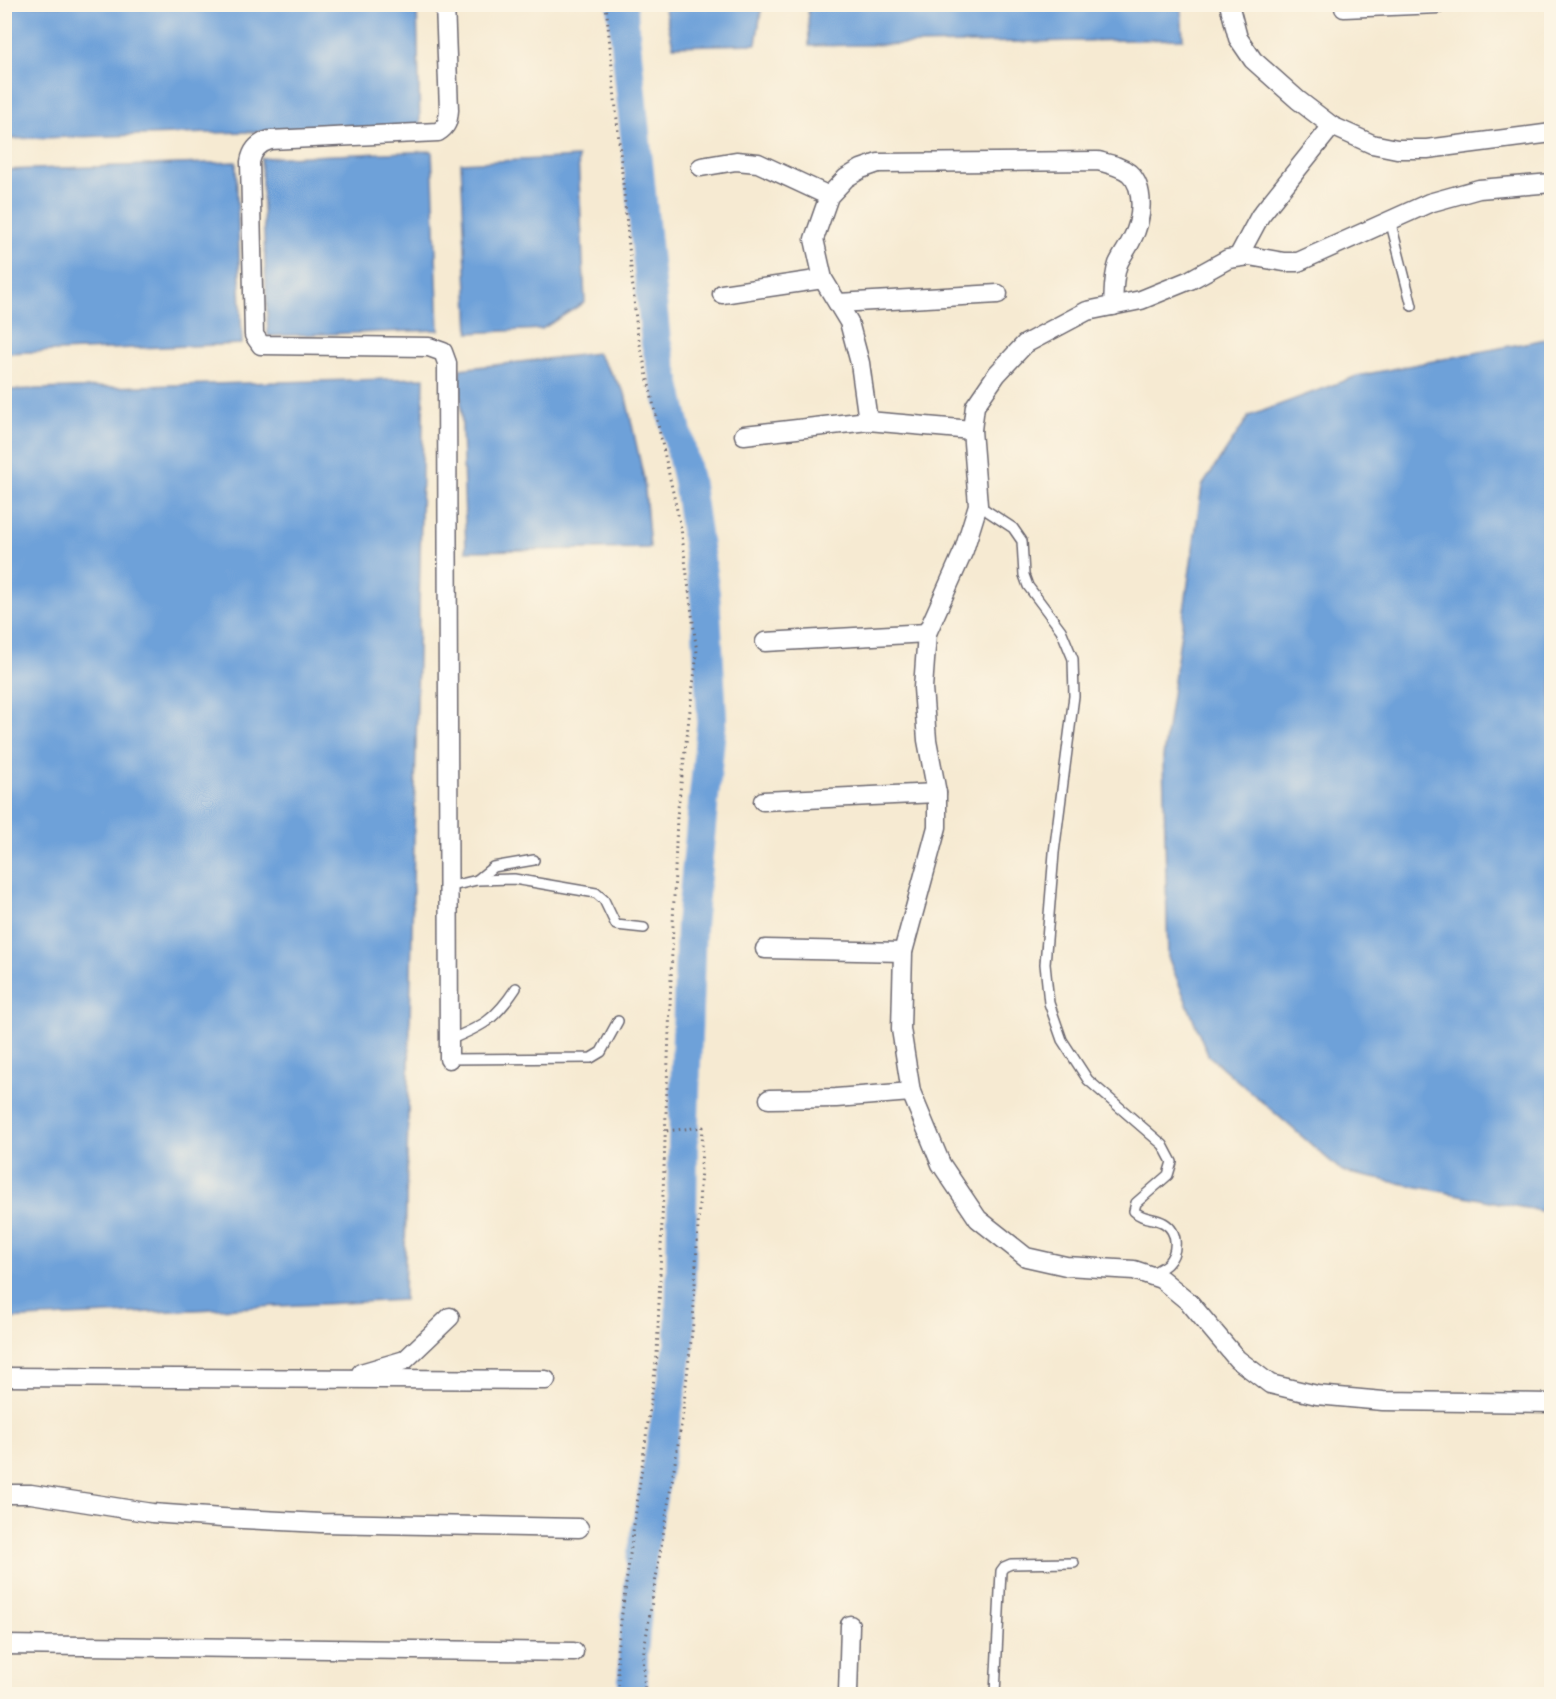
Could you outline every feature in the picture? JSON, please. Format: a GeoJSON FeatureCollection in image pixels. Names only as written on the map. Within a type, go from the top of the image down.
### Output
{"type":"FeatureCollection","features":[{"type":"Feature","properties":{"kind":"street"},"geometry":{"type":"LineString","coordinates":[[445,4],[449,110],[445,128],[438,132],[264,141],[255,148],[250,162],[254,335],[257,341],[261,345],[429,347],[443,352],[447,363],[449,1049]]}},
{"type":"Feature","properties":{"kind":"street"},"geometry":{"type":"LineString","coordinates":[[1229,4],[1238,38],[1253,60],[1332,126],[1372,144],[1397,149],[1427,149],[1551,133]]}},
{"type":"Feature","properties":{"kind":"street"},"geometry":{"type":"LineString","coordinates":[[1344,8],[1438,4]]}},
{"type":"Feature","properties":{"kind":"street"},"geometry":{"type":"LineString","coordinates":[[1239,257],[1260,216],[1332,126]]}},
{"type":"Feature","properties":{"kind":"street"},"geometry":{"type":"LineString","coordinates":[[701,166],[736,161],[758,163],[829,196]]}},
{"type":"Feature","properties":{"kind":"street"},"geometry":{"type":"LineString","coordinates":[[868,421],[860,363],[849,322],[823,279],[814,239],[829,196],[846,178],[861,169],[878,164],[1098,161],[1117,166],[1131,174],[1138,188],[1141,205],[1139,221],[1133,238],[1119,262],[1114,280],[1113,306]]}},
{"type":"Feature","properties":{"kind":"street"},"geometry":{"type":"LineString","coordinates":[[1551,183],[1479,189],[1429,203],[1298,262],[1284,262],[1260,256],[1228,259],[1190,280],[1141,300],[1087,311],[1025,344],[997,374],[975,406],[972,430],[978,505],[964,550],[927,633],[924,698],[927,741],[937,793],[937,827],[903,952],[901,1029],[912,1092],[941,1164],[978,1219],[1026,1257],[1066,1266],[1134,1270],[1161,1279],[1189,1302],[1238,1359],[1270,1384],[1317,1395],[1383,1401],[1551,1403]]}},
{"type":"Feature","properties":{"kind":"street"},"geometry":{"type":"LineString","coordinates":[[722,294],[823,279]]}},
{"type":"Feature","properties":{"kind":"street"},"geometry":{"type":"LineString","coordinates":[[838,303],[998,294]]}},
{"type":"Feature","properties":{"kind":"street"},"geometry":{"type":"LineString","coordinates":[[744,435],[868,421],[972,430]]}},
{"type":"Feature","properties":{"kind":"street"},"geometry":{"type":"LineString","coordinates":[[765,642],[927,633]]}},
{"type":"Feature","properties":{"kind":"street"},"geometry":{"type":"LineString","coordinates":[[763,801],[937,793]]}},
{"type":"Feature","properties":{"kind":"street"},"geometry":{"type":"LineString","coordinates":[[765,949],[903,952]]}},
{"type":"Feature","properties":{"kind":"street"},"geometry":{"type":"LineString","coordinates":[[769,1099],[836,1098],[912,1092]]}},
{"type":"Feature","properties":{"kind":"street"},"geometry":{"type":"LineString","coordinates":[[339,1379],[405,1360],[450,1317]]}},
{"type":"Feature","properties":{"kind":"street"},"geometry":{"type":"LineString","coordinates":[[4,1377],[546,1380]]}},
{"type":"Feature","properties":{"kind":"street"},"geometry":{"type":"LineString","coordinates":[[4,1494],[31,1494],[152,1513],[222,1518],[321,1523],[579,1528]]}},
{"type":"Feature","properties":{"kind":"street"},"geometry":{"type":"LineString","coordinates":[[848,1695],[850,1625]]}},
{"type":"Feature","properties":{"kind":"street"},"geometry":{"type":"LineString","coordinates":[[4,1645],[574,1652]]}},
{"type":"Feature","properties":{"kind":"lane"},"geometry":{"type":"LineString","coordinates":[[1390,220],[1412,306]]}},
{"type":"Feature","properties":{"kind":"lane"},"geometry":{"type":"LineString","coordinates":[[978,505],[1013,528],[1022,541],[1024,575],[1028,586],[1061,630],[1073,659],[1074,696],[1054,853],[1045,964],[1049,1003],[1062,1040],[1088,1080],[1163,1145],[1172,1162],[1167,1176],[1136,1203],[1134,1211],[1140,1217],[1152,1218],[1166,1224],[1176,1238],[1175,1248],[1167,1264],[1151,1274]]}},
{"type":"Feature","properties":{"kind":"lane"},"geometry":{"type":"LineString","coordinates":[[477,880],[494,867],[534,860]]}},
{"type":"Feature","properties":{"kind":"lane"},"geometry":{"type":"LineString","coordinates":[[448,886],[477,880],[514,879],[596,893],[604,900],[616,925],[644,928]]}},
{"type":"Feature","properties":{"kind":"lane"},"geometry":{"type":"LineString","coordinates":[[449,1049],[488,1022],[516,988]]}},
{"type":"Feature","properties":{"kind":"lane"},"geometry":{"type":"LineString","coordinates":[[449,1049],[581,1059],[596,1057],[605,1047],[618,1021]]}},
{"type":"Feature","properties":{"kind":"lane"},"geometry":{"type":"LineString","coordinates":[[995,1695],[1001,1571],[1011,1564],[1074,1563]]}},
{"type":"Feature","properties":{"kind":"path"},"geometry":{"type":"LineString","coordinates":[[606,4],[637,331],[681,528],[697,652],[677,816],[657,1356],[617,1650],[620,1695]]}},
{"type":"Feature","properties":{"kind":"path"},"geometry":{"type":"LineString","coordinates":[[645,1695],[643,1656],[682,1420],[693,1323],[703,1127],[665,1131]]}},
{"type":"Feature","properties":{"kind":"water"},"geometry":{"type":"Polygon","coordinates":[[[4,5],[417,5],[420,127],[5,139],[4,5]]]}},
{"type":"Feature","properties":{"kind":"water"},"geometry":{"type":"Polygon","coordinates":[[[664,5],[762,5],[756,44],[673,46],[664,5]]]}},
{"type":"Feature","properties":{"kind":"water"},"geometry":{"type":"Polygon","coordinates":[[[808,5],[1181,5],[1183,39],[809,46],[808,5]]]}},
{"type":"Feature","properties":{"kind":"water"},"geometry":{"type":"Polygon","coordinates":[[[432,151],[439,330],[268,336],[261,158],[432,151]]]}},
{"type":"Feature","properties":{"kind":"water"},"geometry":{"type":"Polygon","coordinates":[[[578,157],[585,302],[542,329],[469,333],[461,163],[578,157]]]}},
{"type":"Feature","properties":{"kind":"water"},"geometry":{"type":"Polygon","coordinates":[[[236,162],[242,344],[5,353],[5,170],[236,162]]]}},
{"type":"Feature","properties":{"kind":"water"},"geometry":{"type":"Polygon","coordinates":[[[1552,338],[1551,1213],[1343,1172],[1208,1055],[1168,957],[1163,757],[1202,486],[1249,416],[1357,376],[1552,338]]]}},
{"type":"Feature","properties":{"kind":"water"},"geometry":{"type":"Polygon","coordinates":[[[597,353],[625,393],[644,479],[650,548],[466,551],[460,369],[597,353]]]}},
{"type":"Feature","properties":{"kind":"water"},"geometry":{"type":"Polygon","coordinates":[[[424,378],[404,1300],[5,1319],[5,390],[424,378]]]}},
{"type":"Feature","properties":{"kind":"waterway"},"geometry":{"type":"LineString","coordinates":[[622,4],[656,342],[688,480],[705,595],[712,718],[691,925],[683,1147],[680,1340],[642,1554],[633,1654],[633,1694]]}}]}
